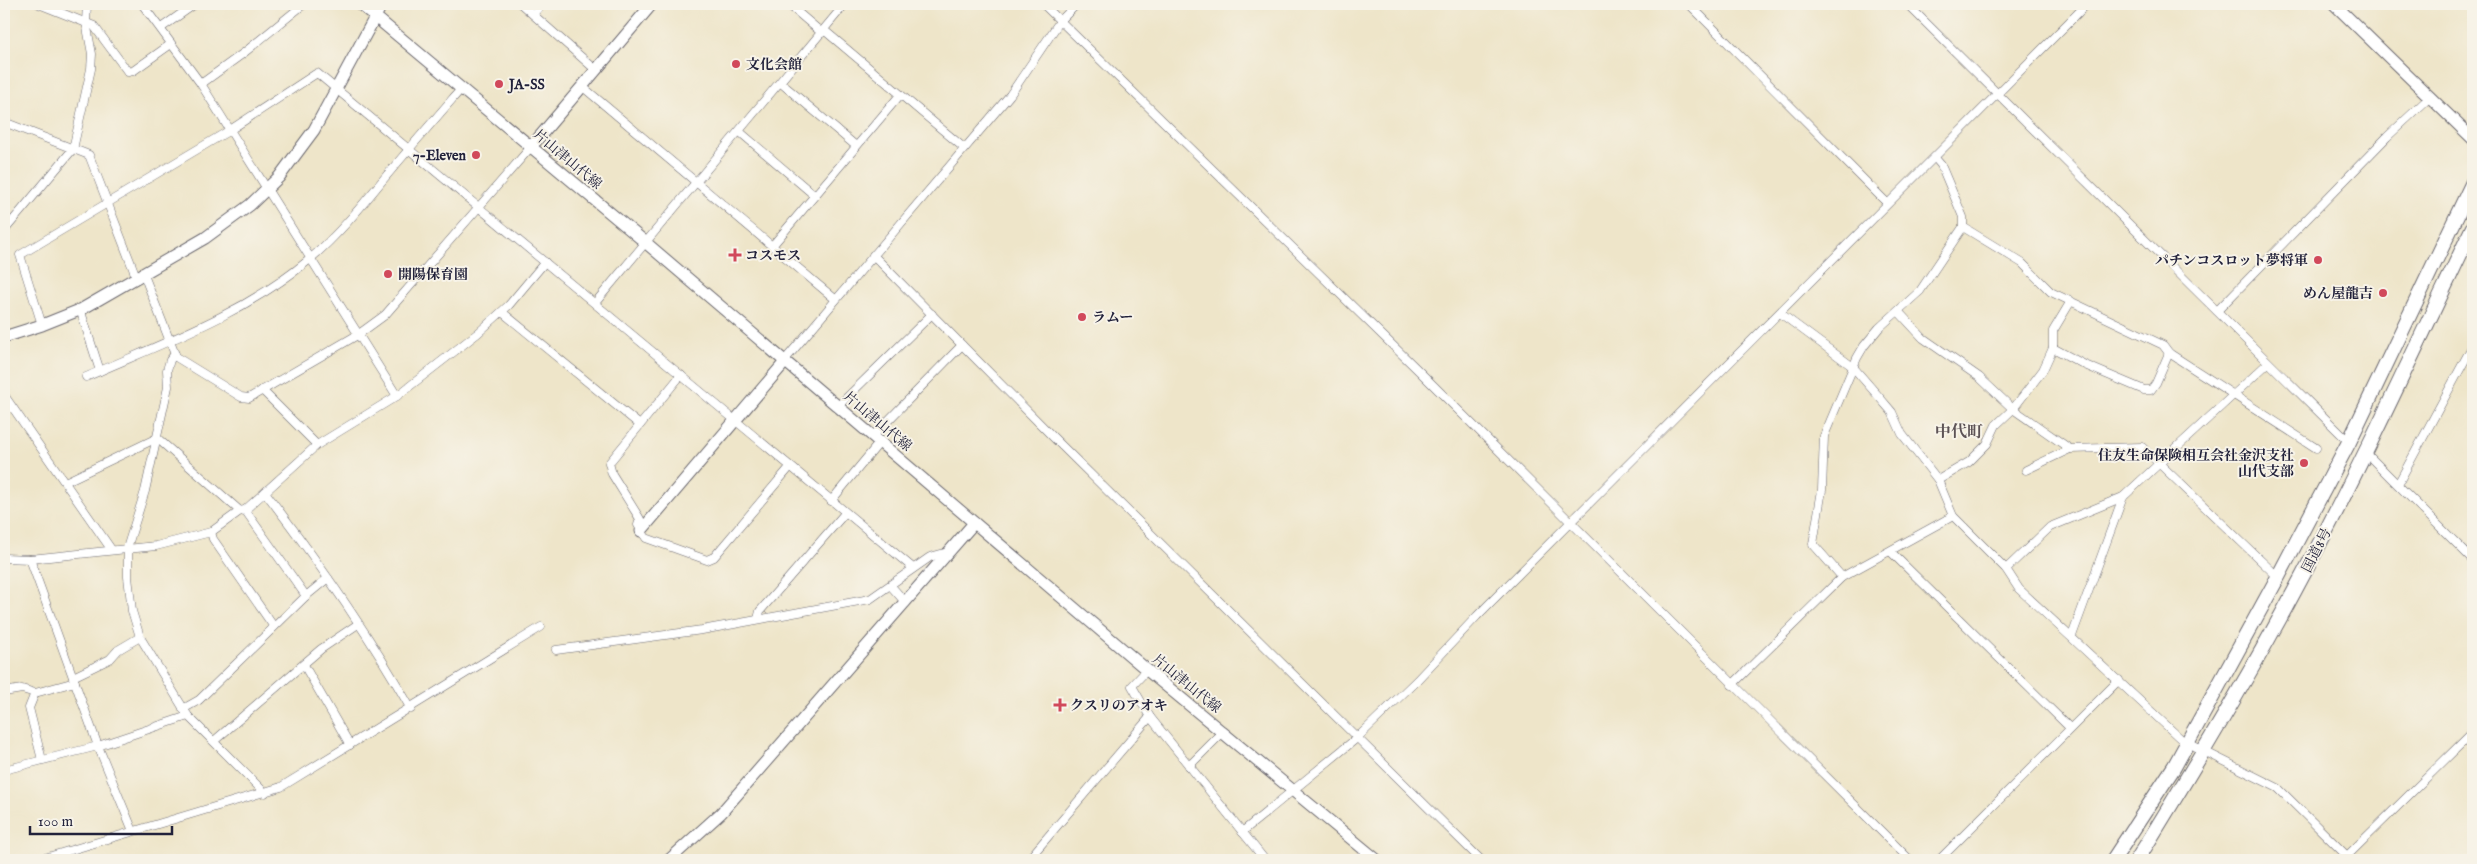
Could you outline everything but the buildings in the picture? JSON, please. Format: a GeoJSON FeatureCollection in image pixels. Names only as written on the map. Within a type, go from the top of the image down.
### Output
{"type":"FeatureCollection","features":[{"type":"Feature","properties":{"kind":"highway","name":"国道8号"},"geometry":{"type":"LineString","coordinates":[[2113,860],[2187,742],[2278,577],[2349,442],[2473,182]]}},
{"type":"Feature","properties":{"kind":"highway","name":"国道8号"},"geometry":{"type":"LineString","coordinates":[[2137,860],[2204,752],[2295,591],[2366,453],[2473,227]]}},
{"type":"Feature","properties":{"kind":"street"},"geometry":{"type":"LineString","coordinates":[[38,4],[94,26],[128,72],[133,71],[171,44]]}},
{"type":"Feature","properties":{"kind":"street"},"geometry":{"type":"LineString","coordinates":[[4,232],[73,149],[91,70],[92,54],[86,22],[87,4]]}},
{"type":"Feature","properties":{"kind":"street"},"geometry":{"type":"LineString","coordinates":[[142,4],[201,84],[397,396]]}},
{"type":"Feature","properties":{"kind":"street"},"geometry":{"type":"LineString","coordinates":[[161,28],[195,4]]}},
{"type":"Feature","properties":{"kind":"street"},"geometry":{"type":"LineString","coordinates":[[201,84],[245,52],[304,4]]}},
{"type":"Feature","properties":{"kind":"street","name":"片山津山代線"},"geometry":{"type":"LineString","coordinates":[[360,4],[530,148],[645,242],[1147,670],[1377,860]]}},
{"type":"Feature","properties":{"kind":"street"},"geometry":{"type":"LineString","coordinates":[[4,337],[80,310],[141,277],[234,218],[268,189],[305,143],[337,90],[382,4]]}},
{"type":"Feature","properties":{"kind":"street"},"geometry":{"type":"LineString","coordinates":[[521,4],[596,70]]}},
{"type":"Feature","properties":{"kind":"street"},"geometry":{"type":"LineString","coordinates":[[533,14],[542,4]]}},
{"type":"Feature","properties":{"kind":"street"},"geometry":{"type":"LineString","coordinates":[[4,122],[89,155],[108,204],[175,354],[241,397],[249,398],[359,334],[396,304],[652,4]]}},
{"type":"Feature","properties":{"kind":"street"},"geometry":{"type":"LineString","coordinates":[[788,4],[964,148]]}},
{"type":"Feature","properties":{"kind":"street"},"geometry":{"type":"LineString","coordinates":[[595,303],[781,83],[845,4]]}},
{"type":"Feature","properties":{"kind":"street"},"geometry":{"type":"LineString","coordinates":[[1043,4],[1421,373],[1570,524],[1910,860]]}},
{"type":"Feature","properties":{"kind":"street"},"geometry":{"type":"LineString","coordinates":[[641,531],[736,420],[835,299],[1010,95],[1060,21],[1076,4]]}},
{"type":"Feature","properties":{"kind":"street"},"geometry":{"type":"LineString","coordinates":[[1689,4],[1887,203]]}},
{"type":"Feature","properties":{"kind":"street"},"geometry":{"type":"LineString","coordinates":[[1907,4],[2349,442]]}},
{"type":"Feature","properties":{"kind":"street"},"geometry":{"type":"LineString","coordinates":[[1242,832],[1295,791],[1357,738],[2087,4]]}},
{"type":"Feature","properties":{"kind":"street"},"geometry":{"type":"LineString","coordinates":[[2334,4],[2473,140]]}},
{"type":"Feature","properties":{"kind":"street"},"geometry":{"type":"LineString","coordinates":[[42,325],[20,255],[230,130],[317,72],[478,208],[913,568]]}},
{"type":"Feature","properties":{"kind":"street"},"geometry":{"type":"LineString","coordinates":[[781,83],[856,146]]}},
{"type":"Feature","properties":{"kind":"street"},"geometry":{"type":"LineString","coordinates":[[583,87],[835,299]]}},
{"type":"Feature","properties":{"kind":"street"},"geometry":{"type":"LineString","coordinates":[[86,377],[248,304],[311,258],[346,224],[461,89]]}},
{"type":"Feature","properties":{"kind":"street"},"geometry":{"type":"LineString","coordinates":[[772,246],[900,95]]}},
{"type":"Feature","properties":{"kind":"street"},"geometry":{"type":"LineString","coordinates":[[2217,311],[2388,137],[2430,97]]}},
{"type":"Feature","properties":{"kind":"street"},"geometry":{"type":"LineString","coordinates":[[740,132],[814,195]]}},
{"type":"Feature","properties":{"kind":"street"},"geometry":{"type":"LineString","coordinates":[[1842,577],[1813,544],[1822,490],[1824,436],[1853,367],[1870,338],[1920,291],[1963,227],[1963,217],[1941,165],[1935,158]]}},
{"type":"Feature","properties":{"kind":"street"},"geometry":{"type":"LineString","coordinates":[[1963,227],[2022,263],[2052,292],[2163,345],[2169,353],[2316,448]]}},
{"type":"Feature","properties":{"kind":"street"},"geometry":{"type":"LineString","coordinates":[[873,255],[1480,860]]}},
{"type":"Feature","properties":{"kind":"street"},"geometry":{"type":"LineString","coordinates":[[4,558],[30,559],[111,549],[127,550],[156,546],[210,532],[243,510],[317,445],[397,396],[502,312],[545,262]]}},
{"type":"Feature","properties":{"kind":"street"},"geometry":{"type":"LineString","coordinates":[[1938,480],[1969,462],[1987,444],[1996,425],[2013,409],[2043,370],[2054,348],[2054,332],[2071,301]]}},
{"type":"Feature","properties":{"kind":"street"},"geometry":{"type":"LineString","coordinates":[[80,310],[100,371]]}},
{"type":"Feature","properties":{"kind":"street"},"geometry":{"type":"LineString","coordinates":[[1898,311],[1923,338],[1979,377],[2013,409],[2070,449]]}},
{"type":"Feature","properties":{"kind":"street"},"geometry":{"type":"LineString","coordinates":[[502,312],[640,425]]}},
{"type":"Feature","properties":{"kind":"street"},"geometry":{"type":"LineString","coordinates":[[1780,313],[1853,367],[1892,412],[1902,434],[1938,480],[1953,516],[2006,569],[2019,589],[2187,742],[2204,752],[2248,771],[2278,788],[2345,858],[2473,732]]}},
{"type":"Feature","properties":{"kind":"street"},"geometry":{"type":"LineString","coordinates":[[838,406],[932,314]]}},
{"type":"Feature","properties":{"kind":"street"},"geometry":{"type":"LineString","coordinates":[[831,501],[876,439],[962,345]]}},
{"type":"Feature","properties":{"kind":"street"},"geometry":{"type":"LineString","coordinates":[[2398,484],[2473,345]]}},
{"type":"Feature","properties":{"kind":"street"},"geometry":{"type":"LineString","coordinates":[[2054,348],[2085,365],[2144,390],[2151,390],[2156,384],[2169,353]]}},
{"type":"Feature","properties":{"kind":"street"},"geometry":{"type":"LineString","coordinates":[[175,354],[170,360],[167,370],[168,387],[157,438],[145,491],[127,550],[132,611],[140,637],[185,712],[265,793]]}},
{"type":"Feature","properties":{"kind":"street"},"geometry":{"type":"LineString","coordinates":[[2006,569],[2050,527],[2123,496],[2233,393],[2268,363]]}},
{"type":"Feature","properties":{"kind":"street"},"geometry":{"type":"LineString","coordinates":[[681,375],[609,462],[609,467],[640,519],[638,525],[646,538],[707,560],[714,557],[790,467]]}},
{"type":"Feature","properties":{"kind":"street"},"geometry":{"type":"LineString","coordinates":[[262,390],[317,445]]}},
{"type":"Feature","properties":{"kind":"street"},"geometry":{"type":"LineString","coordinates":[[4,396],[111,549]]}},
{"type":"Feature","properties":{"kind":"street"},"geometry":{"type":"LineString","coordinates":[[65,482],[157,438]]}},
{"type":"Feature","properties":{"kind":"street"},"geometry":{"type":"LineString","coordinates":[[157,438],[243,510],[306,596]]}},
{"type":"Feature","properties":{"kind":"street"},"geometry":{"type":"LineString","coordinates":[[2026,470],[2070,449],[2142,447],[2158,465],[2278,577]]}},
{"type":"Feature","properties":{"kind":"street"},"geometry":{"type":"LineString","coordinates":[[2366,453],[2473,560]]}},
{"type":"Feature","properties":{"kind":"street"},"geometry":{"type":"LineString","coordinates":[[265,492],[328,578],[411,709]]}},
{"type":"Feature","properties":{"kind":"street"},"geometry":{"type":"LineString","coordinates":[[2072,636],[2123,496]]}},
{"type":"Feature","properties":{"kind":"street"},"geometry":{"type":"LineString","coordinates":[[758,619],[760,612],[845,513]]}},
{"type":"Feature","properties":{"kind":"street"},"geometry":{"type":"LineString","coordinates":[[1732,685],[1842,577],[1891,552],[1953,516]]}},
{"type":"Feature","properties":{"kind":"street"},"geometry":{"type":"LineString","coordinates":[[669,860],[721,813],[974,523]]}},
{"type":"Feature","properties":{"kind":"street"},"geometry":{"type":"LineString","coordinates":[[210,532],[274,627]]}},
{"type":"Feature","properties":{"kind":"street"},"geometry":{"type":"LineString","coordinates":[[556,650],[702,630],[870,599],[930,557],[950,552]]}},
{"type":"Feature","properties":{"kind":"street"},"geometry":{"type":"LineString","coordinates":[[1891,552],[2070,728]]}},
{"type":"Feature","properties":{"kind":"street"},"geometry":{"type":"LineString","coordinates":[[30,559],[98,746],[134,831]]}},
{"type":"Feature","properties":{"kind":"street"},"geometry":{"type":"LineString","coordinates":[[4,770],[98,746],[185,712],[200,700],[306,596],[328,578]]}},
{"type":"Feature","properties":{"kind":"street"},"geometry":{"type":"LineString","coordinates":[[890,586],[906,603]]}},
{"type":"Feature","properties":{"kind":"street"},"geometry":{"type":"LineString","coordinates":[[214,741],[321,649],[358,624]]}},
{"type":"Feature","properties":{"kind":"street"},"geometry":{"type":"LineString","coordinates":[[38,860],[281,787],[542,628]]}},
{"type":"Feature","properties":{"kind":"street"},"geometry":{"type":"LineString","coordinates":[[42,760],[29,708],[30,698],[35,693],[74,680],[110,659],[118,650],[140,637]]}},
{"type":"Feature","properties":{"kind":"street"},"geometry":{"type":"LineString","coordinates":[[304,665],[350,745]]}},
{"type":"Feature","properties":{"kind":"street"},"geometry":{"type":"LineString","coordinates":[[1147,670],[1132,686],[1150,718],[1265,860]]}},
{"type":"Feature","properties":{"kind":"street"},"geometry":{"type":"LineString","coordinates":[[1939,860],[2120,680]]}},
{"type":"Feature","properties":{"kind":"street"},"geometry":{"type":"LineString","coordinates":[[4,692],[22,689],[35,693]]}},
{"type":"Feature","properties":{"kind":"street"},"geometry":{"type":"LineString","coordinates":[[1028,860],[1150,718]]}},
{"type":"Feature","properties":{"kind":"street"},"geometry":{"type":"LineString","coordinates":[[1189,766],[1223,732]]}},
{"type":"Feature","properties":{"kind":"place","name":"文化会館"},"geometry":{"type":"Point","coordinates":[736,64]}},
{"type":"Feature","properties":{"kind":"place","name":"JA-SS"},"geometry":{"type":"Point","coordinates":[499,84]}},
{"type":"Feature","properties":{"kind":"place","name":"7-Eleven"},"geometry":{"type":"Point","coordinates":[476,155]}},
{"type":"Feature","properties":{"kind":"place","name":"コスモス"},"geometry":{"type":"Point","coordinates":[735,255]}},
{"type":"Feature","properties":{"kind":"place","name":"パチンコスロット夢将軍"},"geometry":{"type":"Point","coordinates":[2318,260]}},
{"type":"Feature","properties":{"kind":"place","name":"開陽保育園"},"geometry":{"type":"Point","coordinates":[388,274]}},
{"type":"Feature","properties":{"kind":"place","name":"めん屋龍吉"},"geometry":{"type":"Point","coordinates":[2383,293]}},
{"type":"Feature","properties":{"kind":"place","name":"ラムー"},"geometry":{"type":"Point","coordinates":[1082,317]}},
{"type":"Feature","properties":{"kind":"place","name":"住友生命保険相互会社金沢支社 山代支部"},"geometry":{"type":"Point","coordinates":[2304,463]}},
{"type":"Feature","properties":{"kind":"place","name":"クスリのアオキ"},"geometry":{"type":"Point","coordinates":[1060,705]}},
{"type":"Feature","properties":{"kind":"district","name":"中代町"},"geometry":{"type":"Point","coordinates":[1959,431]}}]}
